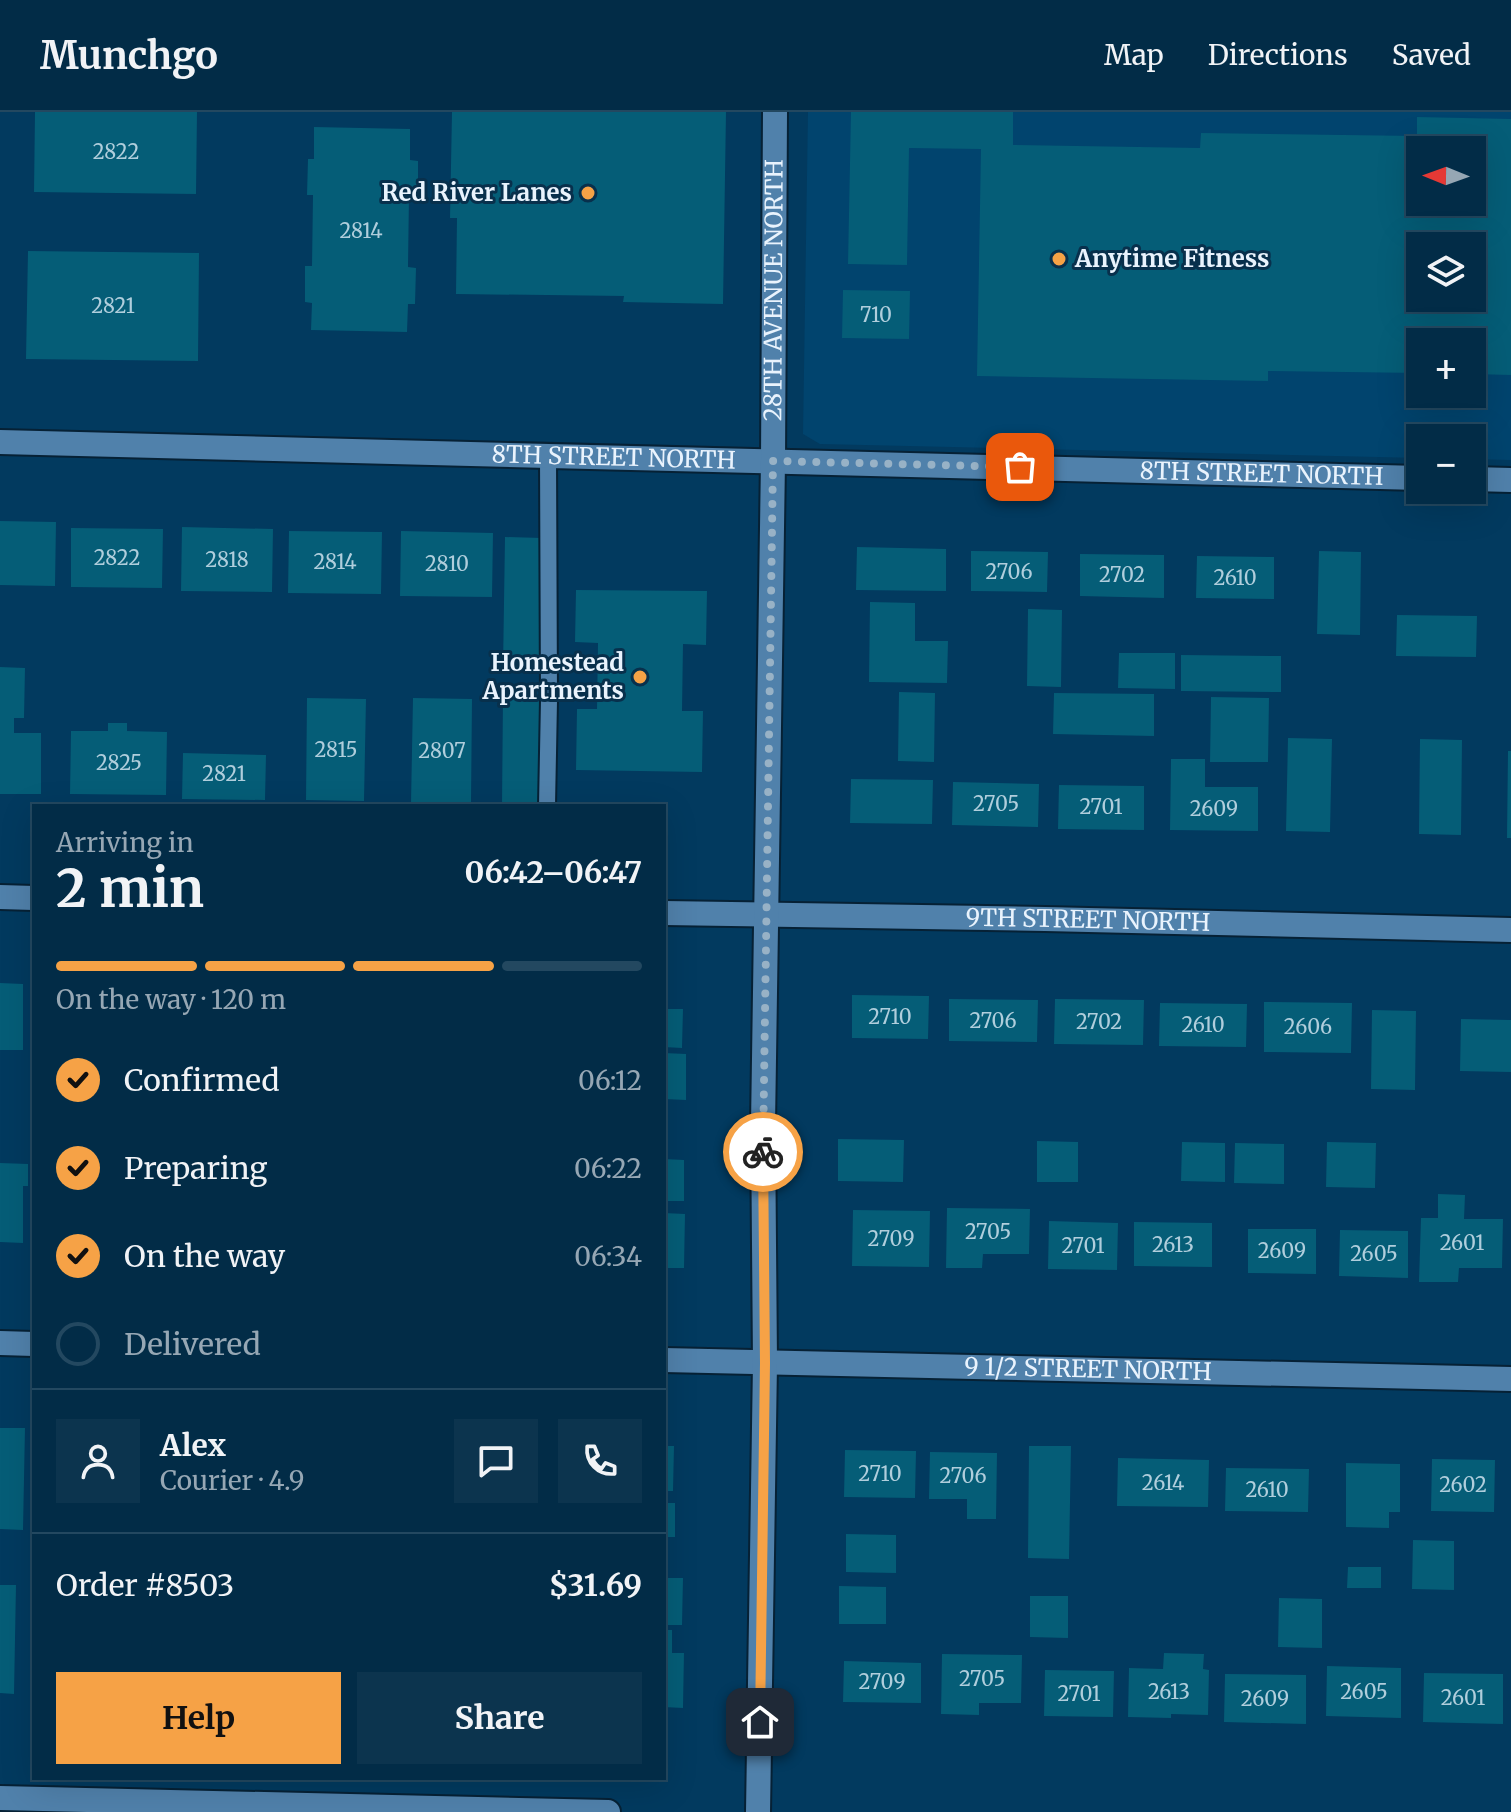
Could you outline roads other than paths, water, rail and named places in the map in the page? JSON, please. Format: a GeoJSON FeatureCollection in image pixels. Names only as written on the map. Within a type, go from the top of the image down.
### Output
{"type":"FeatureCollection","features":[{"type":"Feature","properties":{"kind":"street","name":"28TH AVENUE NORTH"},"geometry":{"type":"LineString","coordinates":[[758,1812],[765,1363],[763,1125],[775,112]]}},
{"type":"Feature","properties":{"kind":"street","name":"8TH STREET NORTH"},"geometry":{"type":"LineString","coordinates":[[0,442],[1406,478]]}},
{"type":"Feature","properties":{"kind":"street"},"geometry":{"type":"LineString","coordinates":[[1486,479],[1511,480]]}},
{"type":"Feature","properties":{"kind":"street"},"geometry":{"type":"LineString","coordinates":[[0,897],[32,898]]}},
{"type":"Feature","properties":{"kind":"street","name":"9TH STREET NORTH"},"geometry":{"type":"LineString","coordinates":[[666,913],[1511,930]]}},
{"type":"Feature","properties":{"kind":"street"},"geometry":{"type":"LineString","coordinates":[[0,1343],[32,1344]]}},
{"type":"Feature","properties":{"kind":"street","name":"9 1/2 STREET NORTH"},"geometry":{"type":"LineString","coordinates":[[666,1360],[1511,1379]]}},
{"type":"Feature","properties":{"kind":"street"},"geometry":{"type":"LineString","coordinates":[[0,1798],[608,1812]]}},
{"type":"Feature","properties":{"kind":"lane"},"geometry":{"type":"LineString","coordinates":[[547,804],[548,455]]}},
{"type":"Feature","properties":{"kind":"place","name":"Red River Lanes"},"geometry":{"type":"Point","coordinates":[588,193]}},
{"type":"Feature","properties":{"kind":"place","name":"Anytime Fitness"},"geometry":{"type":"Point","coordinates":[1059,259]}},
{"type":"Feature","properties":{"kind":"place","name":"Homestead Apartments"},"geometry":{"type":"Point","coordinates":[640,677]}}]}
